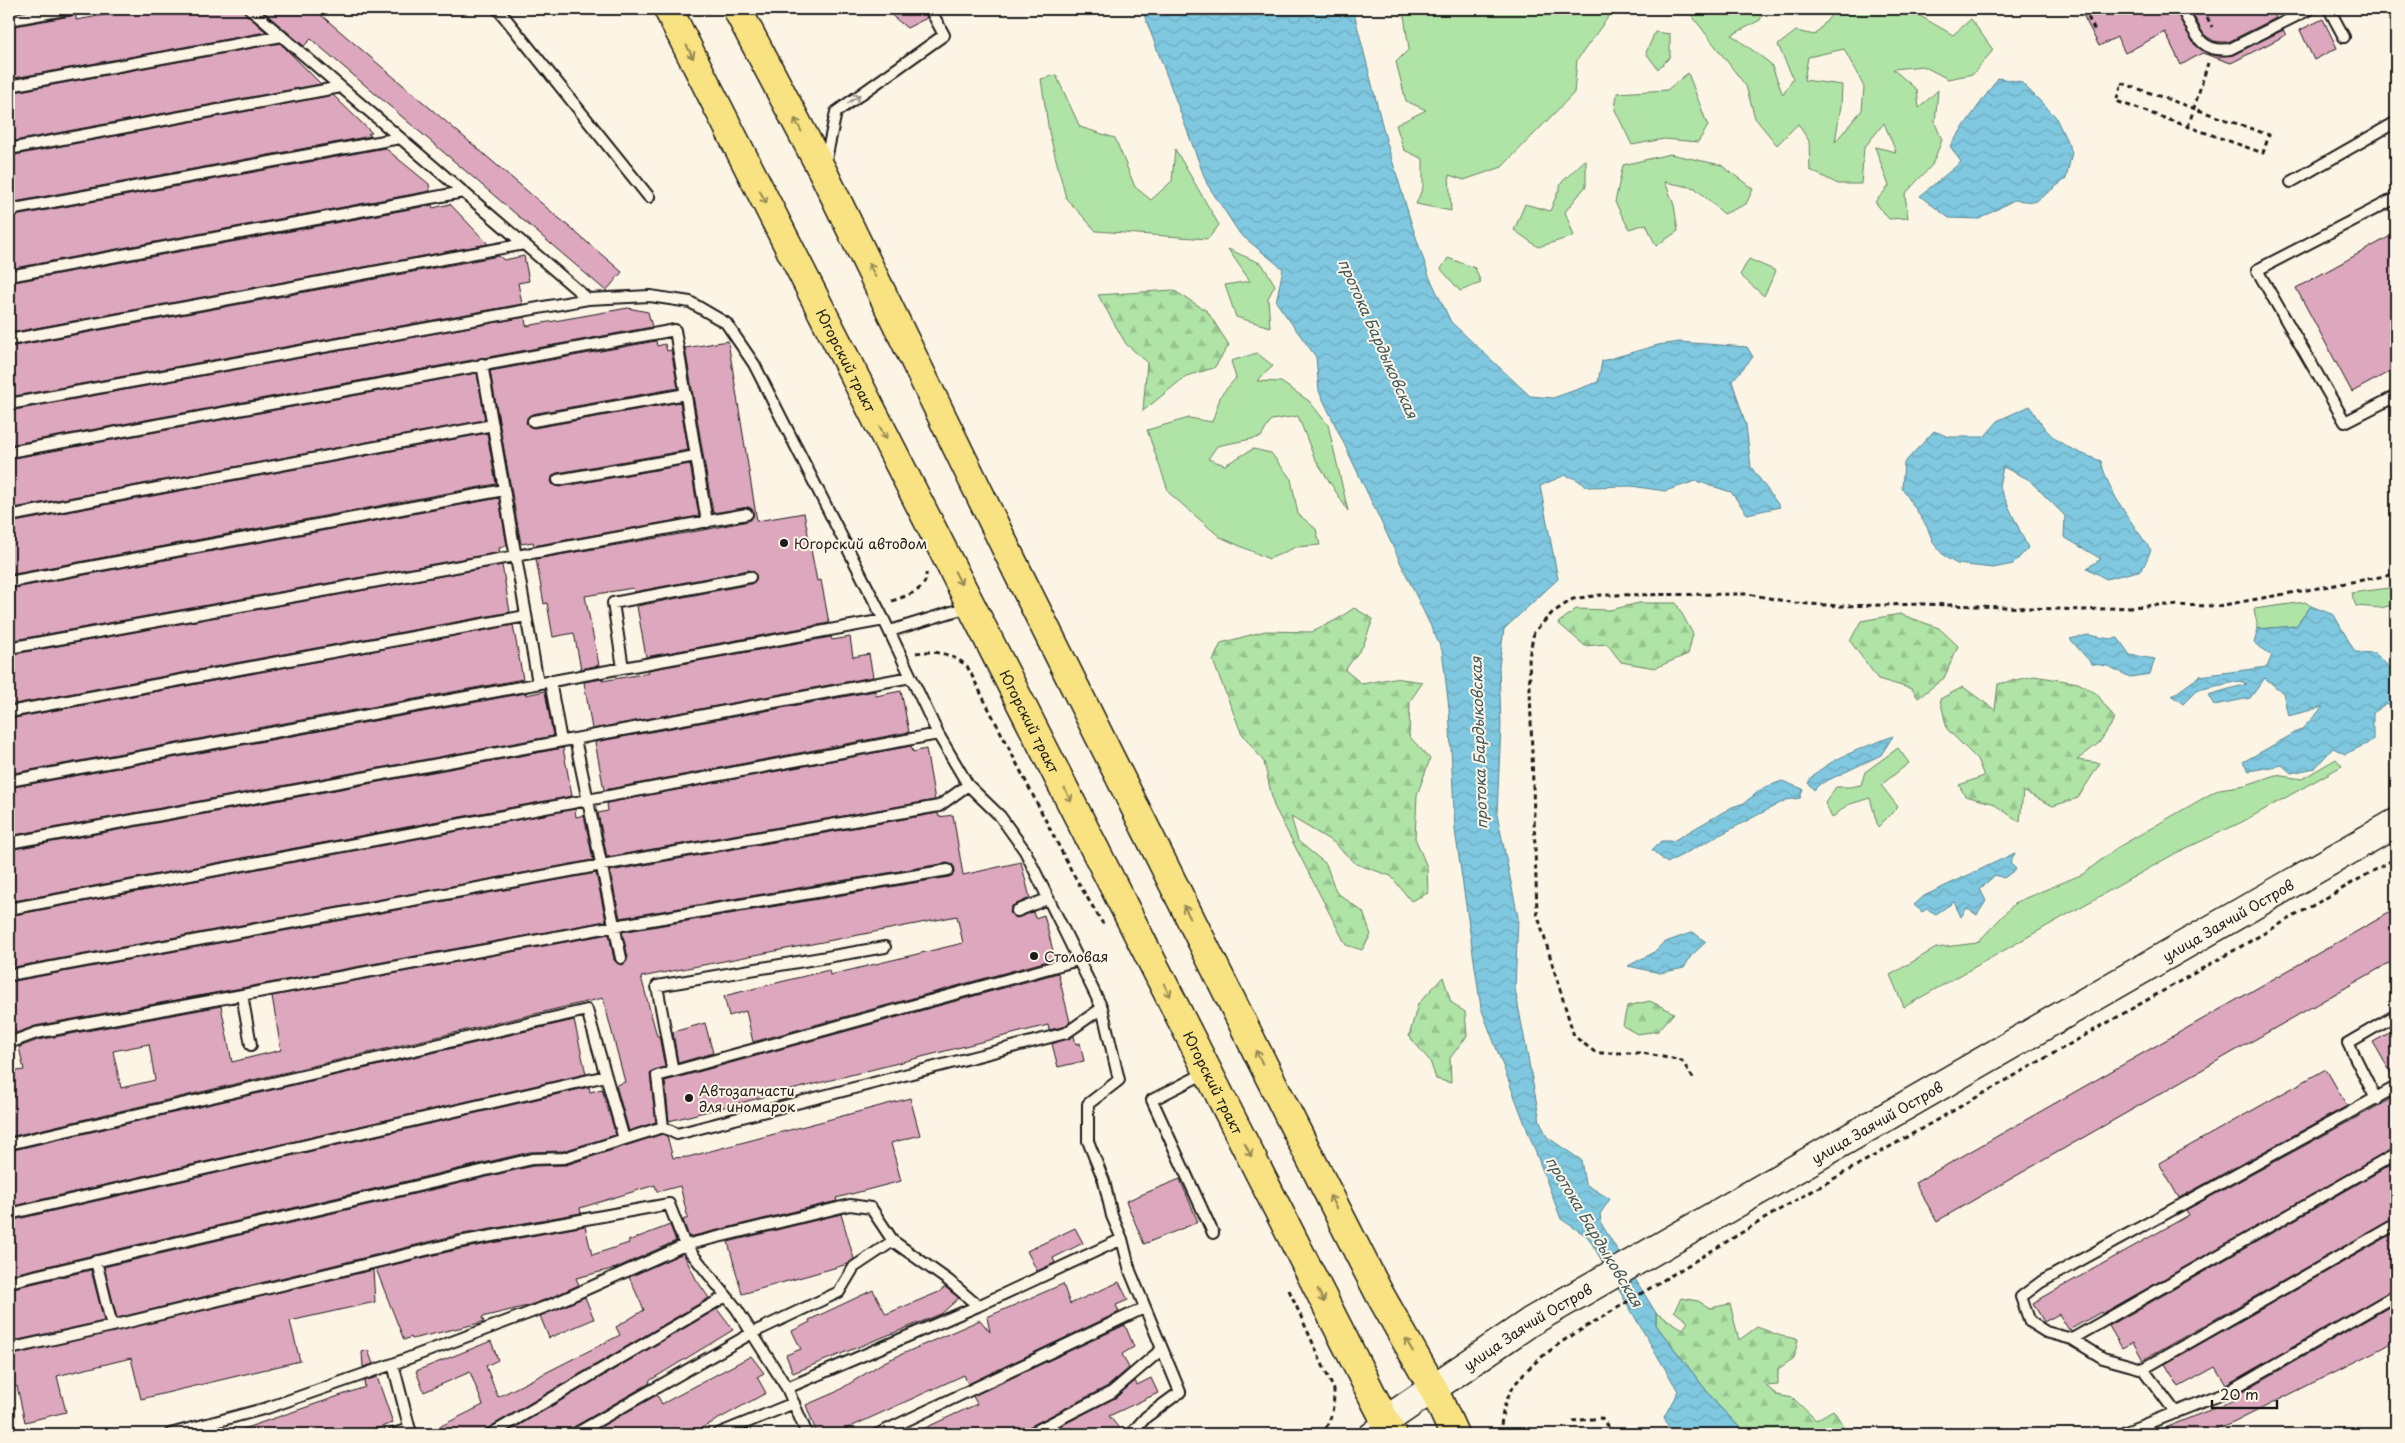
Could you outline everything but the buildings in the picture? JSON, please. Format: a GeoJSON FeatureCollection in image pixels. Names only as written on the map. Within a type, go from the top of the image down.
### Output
{"type":"FeatureCollection","features":[{"type":"Feature","properties":{"kind":"main road","name":"Югорский тракт"},"geometry":{"type":"LineString","coordinates":[[668,9],[1208,1071],[1381,1430]]}},
{"type":"Feature","properties":{"kind":"main road"},"geometry":{"type":"LineString","coordinates":[[737,9],[823,172],[1020,577],[1283,1104],[1379,1293],[1433,1388],[1454,1434]]}},
{"type":"Feature","properties":{"kind":"main road","name":"улица Заячий Остров"},"geometry":{"type":"LineString","coordinates":[[1381,1430],[1433,1388],[1530,1322],[2396,823]]}},
{"type":"Feature","properties":{"kind":"lane"},"geometry":{"type":"LineString","coordinates":[[9,20],[70,9]]}},
{"type":"Feature","properties":{"kind":"lane"},"geometry":{"type":"LineString","coordinates":[[250,9],[588,299]]}},
{"type":"Feature","properties":{"kind":"lane"},"geometry":{"type":"LineString","coordinates":[[498,9],[649,197]]}},
{"type":"Feature","properties":{"kind":"lane"},"geometry":{"type":"LineString","coordinates":[[823,172],[836,112],[944,35],[930,9]]}},
{"type":"Feature","properties":{"kind":"lane"},"geometry":{"type":"LineString","coordinates":[[2182,9],[2200,42],[2218,51],[2230,49],[2310,9]]}},
{"type":"Feature","properties":{"kind":"lane"},"geometry":{"type":"LineString","coordinates":[[2329,9],[2344,37]]}},
{"type":"Feature","properties":{"kind":"lane"},"geometry":{"type":"LineString","coordinates":[[9,86],[282,36]]}},
{"type":"Feature","properties":{"kind":"lane"},"geometry":{"type":"LineString","coordinates":[[9,149],[341,87]]}},
{"type":"Feature","properties":{"kind":"lane"},"geometry":{"type":"LineString","coordinates":[[2291,182],[2396,122]]}},
{"type":"Feature","properties":{"kind":"lane"},"geometry":{"type":"LineString","coordinates":[[9,210],[400,138]]}},
{"type":"Feature","properties":{"kind":"lane"},"geometry":{"type":"LineString","coordinates":[[9,276],[463,192]]}},
{"type":"Feature","properties":{"kind":"lane"},"geometry":{"type":"LineString","coordinates":[[2396,198],[2257,270],[2345,422],[2396,396]]}},
{"type":"Feature","properties":{"kind":"lane"},"geometry":{"type":"LineString","coordinates":[[9,340],[524,244]]}},
{"type":"Feature","properties":{"kind":"lane"},"geometry":{"type":"LineString","coordinates":[[9,404],[588,299],[650,296],[690,302],[726,323],[754,364],[890,631],[938,734],[968,785],[1000,816],[1025,851],[1102,1008],[1118,1080],[1088,1104],[1088,1141],[1104,1180],[1112,1216],[1122,1239],[1130,1271],[1180,1392],[1146,1417],[1131,1434]]}},
{"type":"Feature","properties":{"kind":"lane"},"geometry":{"type":"LineString","coordinates":[[9,452],[675,330],[708,522]]}},
{"type":"Feature","properties":{"kind":"lane"},"geometry":{"type":"LineString","coordinates":[[482,364],[538,683]]}},
{"type":"Feature","properties":{"kind":"lane"},"geometry":{"type":"LineString","coordinates":[[533,421],[686,394]]}},
{"type":"Feature","properties":{"kind":"lane"},"geometry":{"type":"LineString","coordinates":[[9,516],[493,425]]}},
{"type":"Feature","properties":{"kind":"lane"},"geometry":{"type":"LineString","coordinates":[[558,480],[696,456]]}},
{"type":"Feature","properties":{"kind":"lane"},"geometry":{"type":"LineString","coordinates":[[9,582],[504,490]]}},
{"type":"Feature","properties":{"kind":"lane"},"geometry":{"type":"LineString","coordinates":[[9,648],[747,514]]}},
{"type":"Feature","properties":{"kind":"lane"},"geometry":{"type":"LineString","coordinates":[[623,668],[613,603],[750,577]]}},
{"type":"Feature","properties":{"kind":"lane"},"geometry":{"type":"LineString","coordinates":[[890,631],[972,606]]}},
{"type":"Feature","properties":{"kind":"lane"},"geometry":{"type":"LineString","coordinates":[[9,712],[526,616]]}},
{"type":"Feature","properties":{"kind":"lane"},"geometry":{"type":"LineString","coordinates":[[9,781],[884,620]]}},
{"type":"Feature","properties":{"kind":"lane"},"geometry":{"type":"LineString","coordinates":[[9,843],[911,677]]}},
{"type":"Feature","properties":{"kind":"lane"},"geometry":{"type":"LineString","coordinates":[[550,681],[561,742]]}},
{"type":"Feature","properties":{"kind":"lane"},"geometry":{"type":"LineString","coordinates":[[9,909],[938,734]]}},
{"type":"Feature","properties":{"kind":"lane"},"geometry":{"type":"LineString","coordinates":[[575,739],[621,958]]}},
{"type":"Feature","properties":{"kind":"lane"},"geometry":{"type":"LineString","coordinates":[[9,976],[602,866],[939,806],[968,785]]}},
{"type":"Feature","properties":{"kind":"lane"},"geometry":{"type":"LineString","coordinates":[[9,1043],[36,1032],[614,926],[948,870]]}},
{"type":"Feature","properties":{"kind":"lane"},"geometry":{"type":"LineString","coordinates":[[1017,912],[1047,898]]}},
{"type":"Feature","properties":{"kind":"lane"},"geometry":{"type":"LineString","coordinates":[[672,1072],[658,986],[885,947]]}},
{"type":"Feature","properties":{"kind":"lane"},"geometry":{"type":"LineString","coordinates":[[663,1127],[658,1076],[1078,960]]}},
{"type":"Feature","properties":{"kind":"lane"},"geometry":{"type":"LineString","coordinates":[[242,995],[251,1045]]}},
{"type":"Feature","properties":{"kind":"lane"},"geometry":{"type":"LineString","coordinates":[[9,1282],[532,1159],[564,1158],[663,1127],[677,1134],[1066,1033],[1102,1008]]}},
{"type":"Feature","properties":{"kind":"lane"},"geometry":{"type":"LineString","coordinates":[[9,1144],[587,1010],[624,1139]]}},
{"type":"Feature","properties":{"kind":"lane"},"geometry":{"type":"LineString","coordinates":[[2376,1099],[2348,1043],[2396,1015]]}},
{"type":"Feature","properties":{"kind":"lane"},"geometry":{"type":"LineString","coordinates":[[1208,1071],[1152,1100],[1213,1233]]}},
{"type":"Feature","properties":{"kind":"lane"},"geometry":{"type":"LineString","coordinates":[[9,1214],[606,1076]]}},
{"type":"Feature","properties":{"kind":"lane"},"geometry":{"type":"LineString","coordinates":[[2176,1413],[2143,1369],[2104,1358],[2072,1339],[2046,1332],[2030,1322],[2021,1297],[2041,1282],[2396,1087]]}},
{"type":"Feature","properties":{"kind":"lane"},"geometry":{"type":"LineString","coordinates":[[2072,1339],[2396,1154]]}},
{"type":"Feature","properties":{"kind":"lane"},"geometry":{"type":"LineString","coordinates":[[9,1349],[459,1242],[668,1204],[685,1245],[752,1332],[787,1388],[807,1434]]}},
{"type":"Feature","properties":{"kind":"lane"},"geometry":{"type":"LineString","coordinates":[[170,1434],[267,1408],[393,1364],[553,1304],[685,1245],[850,1205],[871,1208],[893,1241],[949,1281],[978,1306]]}},
{"type":"Feature","properties":{"kind":"lane"},"geometry":{"type":"LineString","coordinates":[[2143,1369],[2396,1224]]}},
{"type":"Feature","properties":{"kind":"lane"},"geometry":{"type":"LineString","coordinates":[[787,1388],[978,1306],[1122,1239]]}},
{"type":"Feature","properties":{"kind":"lane"},"geometry":{"type":"LineString","coordinates":[[575,1434],[752,1332],[839,1292],[854,1267],[893,1241]]}},
{"type":"Feature","properties":{"kind":"lane"},"geometry":{"type":"LineString","coordinates":[[96,1261],[112,1326]]}},
{"type":"Feature","properties":{"kind":"lane"},"geometry":{"type":"LineString","coordinates":[[2121,1434],[2229,1391],[2396,1295]]}},
{"type":"Feature","properties":{"kind":"lane"},"geometry":{"type":"LineString","coordinates":[[491,1434],[726,1296]]}},
{"type":"Feature","properties":{"kind":"lane"},"geometry":{"type":"LineString","coordinates":[[878,1434],[1144,1308]]}},
{"type":"Feature","properties":{"kind":"lane"},"geometry":{"type":"LineString","coordinates":[[1030,1434],[1112,1392],[1162,1349]]}},
{"type":"Feature","properties":{"kind":"lane"},"geometry":{"type":"LineString","coordinates":[[393,1364],[411,1432],[393,1434]]}},
{"type":"Feature","properties":{"kind":"lane"},"geometry":{"type":"LineString","coordinates":[[718,1434],[794,1403]]}},
{"type":"Feature","properties":{"kind":"path"},"geometry":{"type":"LineString","coordinates":[[2084,9],[2096,33]]}},
{"type":"Feature","properties":{"kind":"path"},"geometry":{"type":"LineString","coordinates":[[2202,9],[2214,32]]}},
{"type":"Feature","properties":{"kind":"path"},"geometry":{"type":"LineString","coordinates":[[2188,127],[2195,109],[2210,48]]}},
{"type":"Feature","properties":{"kind":"path"},"geometry":{"type":"LineString","coordinates":[[2122,83],[2270,135],[2263,153],[2188,127],[2116,101],[2122,83]]}},
{"type":"Feature","properties":{"kind":"path"},"geometry":{"type":"LineString","coordinates":[[1693,1078],[1682,1061],[1643,1053],[1596,1053],[1574,1036],[1537,913],[1529,657],[1534,632],[1552,613],[1573,599],[1601,594],[1671,593],[1748,594],[1794,603],[1842,606],[1923,604],[2085,610],[2159,605],[2218,606],[2396,574]]}},
{"type":"Feature","properties":{"kind":"path"},"geometry":{"type":"LineString","coordinates":[[901,655],[924,652],[940,653],[956,657],[967,666],[1072,872],[1108,932]]}},
{"type":"Feature","properties":{"kind":"path"},"geometry":{"type":"LineString","coordinates":[[1501,1434],[1501,1424],[1506,1402],[1517,1380],[1536,1360],[1566,1339],[1708,1252],[2396,858]]}},
{"type":"Feature","properties":{"kind":"path"},"geometry":{"type":"LineString","coordinates":[[1286,1284],[1334,1390],[1334,1407],[1328,1427],[1321,1434]]}},
{"type":"Feature","properties":{"kind":"path"},"geometry":{"type":"LineString","coordinates":[[1572,1420],[1602,1418],[1612,1434]]}},
{"type":"Feature","properties":{"kind":"green space"},"geometry":{"type":"Polygon","coordinates":[[[1403,9],[1614,9],[1577,60],[1574,93],[1502,167],[1464,180],[1449,175],[1451,211],[1416,204],[1423,187],[1423,159],[1404,150],[1396,125],[1426,110],[1406,101],[1396,62],[1409,49],[1403,9]]]}},
{"type":"Feature","properties":{"kind":"green space"},"geometry":{"type":"Polygon","coordinates":[[[1690,9],[1765,9],[1760,20],[1732,35],[1771,64],[1783,95],[1793,78],[1778,45],[1796,31],[1815,35],[1832,14],[1850,14],[1852,9],[1908,9],[1953,35],[1971,19],[1993,50],[1973,74],[1948,79],[1923,66],[1893,69],[1917,90],[1919,108],[1938,90],[1935,123],[1942,140],[1932,165],[1905,194],[1908,218],[1889,219],[1875,202],[1889,186],[1875,147],[1896,152],[1884,123],[1864,148],[1861,184],[1838,184],[1810,170],[1809,141],[1798,124],[1777,145],[1755,118],[1746,86],[1689,12],[1690,9]],[[1844,49],[1808,57],[1804,80],[1842,85],[1841,106],[1835,142],[1862,110],[1864,87],[1844,49]]]}},
{"type":"Feature","properties":{"kind":"green space"},"geometry":{"type":"Polygon","coordinates":[[[1655,32],[1670,34],[1670,57],[1658,69],[1646,53],[1655,32]]]}},
{"type":"Feature","properties":{"kind":"green space"},"geometry":{"type":"Polygon","coordinates":[[[1688,73],[1708,126],[1698,142],[1664,139],[1632,145],[1615,110],[1617,93],[1667,90],[1688,73]]]}},
{"type":"Feature","properties":{"kind":"green space"},"geometry":{"type":"Polygon","coordinates":[[[1056,75],[1080,127],[1115,138],[1135,187],[1151,200],[1172,181],[1175,149],[1219,225],[1208,239],[1096,231],[1066,198],[1049,132],[1041,79],[1056,75]]]}},
{"type":"Feature","properties":{"kind":"green space"},"geometry":{"type":"Polygon","coordinates":[[[1670,154],[1721,165],[1753,189],[1746,204],[1724,214],[1695,188],[1665,182],[1674,205],[1678,231],[1656,246],[1646,224],[1629,229],[1615,202],[1623,165],[1670,154]]]}},
{"type":"Feature","properties":{"kind":"green space"},"geometry":{"type":"Polygon","coordinates":[[[1586,159],[1586,186],[1565,212],[1574,236],[1538,247],[1514,230],[1525,204],[1550,211],[1562,182],[1586,159]]]}},
{"type":"Feature","properties":{"kind":"green space"},"geometry":{"type":"Polygon","coordinates":[[[1228,249],[1262,264],[1275,285],[1268,298],[1270,327],[1236,317],[1225,285],[1250,281],[1228,249]]]}},
{"type":"Feature","properties":{"kind":"green space"},"geometry":{"type":"Polygon","coordinates":[[[1448,258],[1475,268],[1481,283],[1460,291],[1441,269],[1448,258]]]}},
{"type":"Feature","properties":{"kind":"green space"},"geometry":{"type":"Polygon","coordinates":[[[1749,259],[1776,271],[1764,296],[1740,275],[1749,259]]]}},
{"type":"Feature","properties":{"kind":"green space"},"geometry":{"type":"Polygon","coordinates":[[[1173,290],[1207,311],[1229,345],[1214,368],[1186,376],[1143,411],[1147,362],[1126,344],[1098,295],[1173,290]]]}},
{"type":"Feature","properties":{"kind":"green space"},"geometry":{"type":"Polygon","coordinates":[[[1257,353],[1273,366],[1257,381],[1281,382],[1309,401],[1328,425],[1348,511],[1314,457],[1298,416],[1271,420],[1261,437],[1217,446],[1208,459],[1225,465],[1253,449],[1271,453],[1291,479],[1298,514],[1316,529],[1320,545],[1296,547],[1269,559],[1220,537],[1169,493],[1147,430],[1189,418],[1212,422],[1221,395],[1236,378],[1231,361],[1257,353]]]}},
{"type":"Feature","properties":{"kind":"green space"},"geometry":{"type":"Polygon","coordinates":[[[2396,587],[2396,604],[2381,608],[2356,606],[2351,593],[2396,587]]]}},
{"type":"Feature","properties":{"kind":"green space"},"geometry":{"type":"Polygon","coordinates":[[[2305,602],[2311,606],[2296,626],[2258,629],[2254,609],[2305,602]]]}},
{"type":"Feature","properties":{"kind":"green space"},"geometry":{"type":"Polygon","coordinates":[[[1639,603],[1676,603],[1693,634],[1688,654],[1655,668],[1621,662],[1607,644],[1585,646],[1558,623],[1576,609],[1610,610],[1639,603]]]}},
{"type":"Feature","properties":{"kind":"green space"},"geometry":{"type":"Polygon","coordinates":[[[1354,608],[1373,619],[1363,646],[1345,670],[1362,684],[1394,678],[1423,682],[1410,701],[1409,736],[1430,759],[1417,795],[1415,838],[1427,867],[1428,893],[1411,901],[1391,876],[1356,864],[1333,842],[1291,817],[1298,841],[1326,864],[1336,892],[1363,912],[1371,935],[1362,950],[1346,945],[1274,806],[1264,762],[1241,732],[1213,661],[1221,643],[1265,631],[1312,632],[1354,608]]]}},
{"type":"Feature","properties":{"kind":"green space"},"geometry":{"type":"Polygon","coordinates":[[[1900,614],[1939,628],[1958,646],[1944,678],[1918,698],[1912,689],[1878,679],[1850,641],[1861,621],[1900,614]]]}},
{"type":"Feature","properties":{"kind":"green space"},"geometry":{"type":"Polygon","coordinates":[[[2034,676],[2078,683],[2097,694],[2115,719],[2099,743],[2077,760],[2100,763],[2078,798],[2053,806],[2023,791],[2020,822],[1992,803],[1965,796],[1959,785],[1984,776],[1977,759],[1947,729],[1940,699],[1963,687],[1995,710],[1998,684],[2034,676]]]}},
{"type":"Feature","properties":{"kind":"green space"},"geometry":{"type":"Polygon","coordinates":[[[1898,748],[1909,763],[1881,785],[1898,807],[1878,827],[1870,798],[1847,805],[1832,818],[1825,803],[1836,787],[1861,785],[1865,772],[1898,748]]]}},
{"type":"Feature","properties":{"kind":"green space"},"geometry":{"type":"Polygon","coordinates":[[[2336,759],[2342,766],[2242,822],[2176,853],[1904,1007],[1890,975],[1936,948],[1977,943],[2016,902],[2083,874],[2115,849],[2219,789],[2246,785],[2275,775],[2302,779],[2336,759]]]}},
{"type":"Feature","properties":{"kind":"green space"},"geometry":{"type":"Polygon","coordinates":[[[1443,977],[1451,1002],[1465,1012],[1467,1036],[1450,1058],[1451,1083],[1436,1079],[1430,1061],[1409,1036],[1418,1004],[1443,977]]]}},
{"type":"Feature","properties":{"kind":"green space"},"geometry":{"type":"Polygon","coordinates":[[[1650,1001],[1674,1013],[1658,1031],[1637,1034],[1623,1026],[1627,1006],[1650,1001]]]}},
{"type":"Feature","properties":{"kind":"green space"},"geometry":{"type":"Polygon","coordinates":[[[1681,1298],[1698,1301],[1710,1308],[1730,1304],[1739,1340],[1757,1327],[1781,1336],[1798,1339],[1794,1358],[1778,1369],[1778,1385],[1766,1386],[1777,1395],[1793,1398],[1816,1420],[1833,1410],[1847,1431],[1869,1434],[1746,1434],[1716,1403],[1656,1325],[1656,1313],[1683,1329],[1688,1322],[1674,1311],[1681,1298]]]}},
{"type":"Feature","properties":{"kind":"water","name":"протока Бардыковская"},"geometry":{"type":"Polygon","coordinates":[[[1142,9],[1353,9],[1386,140],[1429,276],[1451,322],[1530,396],[1553,398],[1598,382],[1602,361],[1658,345],[1679,342],[1747,347],[1753,357],[1732,381],[1746,425],[1751,467],[1780,507],[1747,514],[1731,492],[1696,481],[1665,491],[1631,486],[1588,487],[1576,479],[1565,475],[1540,486],[1558,579],[1504,629],[1499,666],[1501,724],[1497,814],[1518,917],[1515,989],[1540,1121],[1547,1137],[1581,1160],[1585,1184],[1610,1199],[1600,1214],[1602,1225],[1656,1313],[1656,1325],[1716,1403],[1746,1434],[1672,1434],[1664,1417],[1678,1391],[1588,1237],[1561,1219],[1481,1008],[1455,830],[1449,708],[1442,650],[1319,391],[1316,357],[1276,302],[1283,269],[1240,234],[1207,184],[1142,9]]]}},
{"type":"Feature","properties":{"kind":"water"},"geometry":{"type":"Polygon","coordinates":[[[1998,78],[2021,82],[2055,116],[2072,152],[2066,179],[2035,202],[2014,200],[1979,219],[1949,218],[1920,196],[1961,162],[1950,146],[1998,78]]]}},
{"type":"Feature","properties":{"kind":"water"},"geometry":{"type":"Polygon","coordinates":[[[2030,406],[2044,428],[2060,442],[2078,452],[2101,461],[2115,497],[2151,550],[2142,570],[2106,579],[2087,568],[2101,559],[2064,537],[2065,516],[2028,479],[2003,467],[1999,486],[2028,548],[2013,564],[1993,568],[1957,564],[1945,557],[1934,544],[1927,527],[1902,488],[1904,463],[1934,431],[1949,437],[1984,437],[1999,420],[2030,406]]]}},
{"type":"Feature","properties":{"kind":"water"},"geometry":{"type":"Polygon","coordinates":[[[2311,606],[2334,615],[2355,652],[2375,653],[2392,670],[2396,669],[2396,707],[2387,704],[2373,713],[2373,741],[2345,754],[2333,748],[2315,768],[2291,773],[2282,765],[2249,771],[2243,762],[2302,729],[2323,707],[2288,716],[2283,693],[2265,678],[2250,698],[2214,705],[2208,695],[2247,684],[2240,681],[2197,690],[2183,704],[2172,696],[2200,676],[2267,667],[2272,655],[2254,643],[2258,629],[2296,626],[2311,606]]]}},
{"type":"Feature","properties":{"kind":"water"},"geometry":{"type":"Polygon","coordinates":[[[2088,635],[2111,639],[2118,638],[2130,655],[2155,659],[2150,674],[2130,677],[2108,666],[2092,664],[2070,639],[2088,635]]]}},
{"type":"Feature","properties":{"kind":"water"},"geometry":{"type":"Polygon","coordinates":[[[1893,736],[1881,755],[1820,784],[1814,790],[1808,783],[1814,775],[1833,761],[1893,736]]]}},
{"type":"Feature","properties":{"kind":"water"},"geometry":{"type":"Polygon","coordinates":[[[1782,781],[1803,789],[1800,798],[1786,800],[1667,863],[1652,850],[1661,841],[1673,841],[1732,807],[1744,803],[1763,788],[1782,781]]]}},
{"type":"Feature","properties":{"kind":"water"},"geometry":{"type":"Polygon","coordinates":[[[2015,853],[2010,863],[2016,869],[2004,878],[1995,875],[1980,889],[1986,901],[1977,915],[1967,908],[1961,917],[1954,902],[1936,914],[1927,909],[1922,912],[1914,905],[1924,896],[2015,853]]]}},
{"type":"Feature","properties":{"kind":"water"},"geometry":{"type":"Polygon","coordinates":[[[1693,932],[1706,942],[1691,956],[1684,968],[1660,973],[1628,966],[1653,953],[1663,943],[1693,932]]]}},
{"type":"Feature","properties":{"kind":"place","name":"Югорский автодом"},"geometry":{"type":"Point","coordinates":[784,543]}},
{"type":"Feature","properties":{"kind":"place","name":"Столовая"},"geometry":{"type":"Point","coordinates":[1034,956]}},
{"type":"Feature","properties":{"kind":"place","name":"Автозапчасти для иномарок"},"geometry":{"type":"Point","coordinates":[689,1098]}}]}
